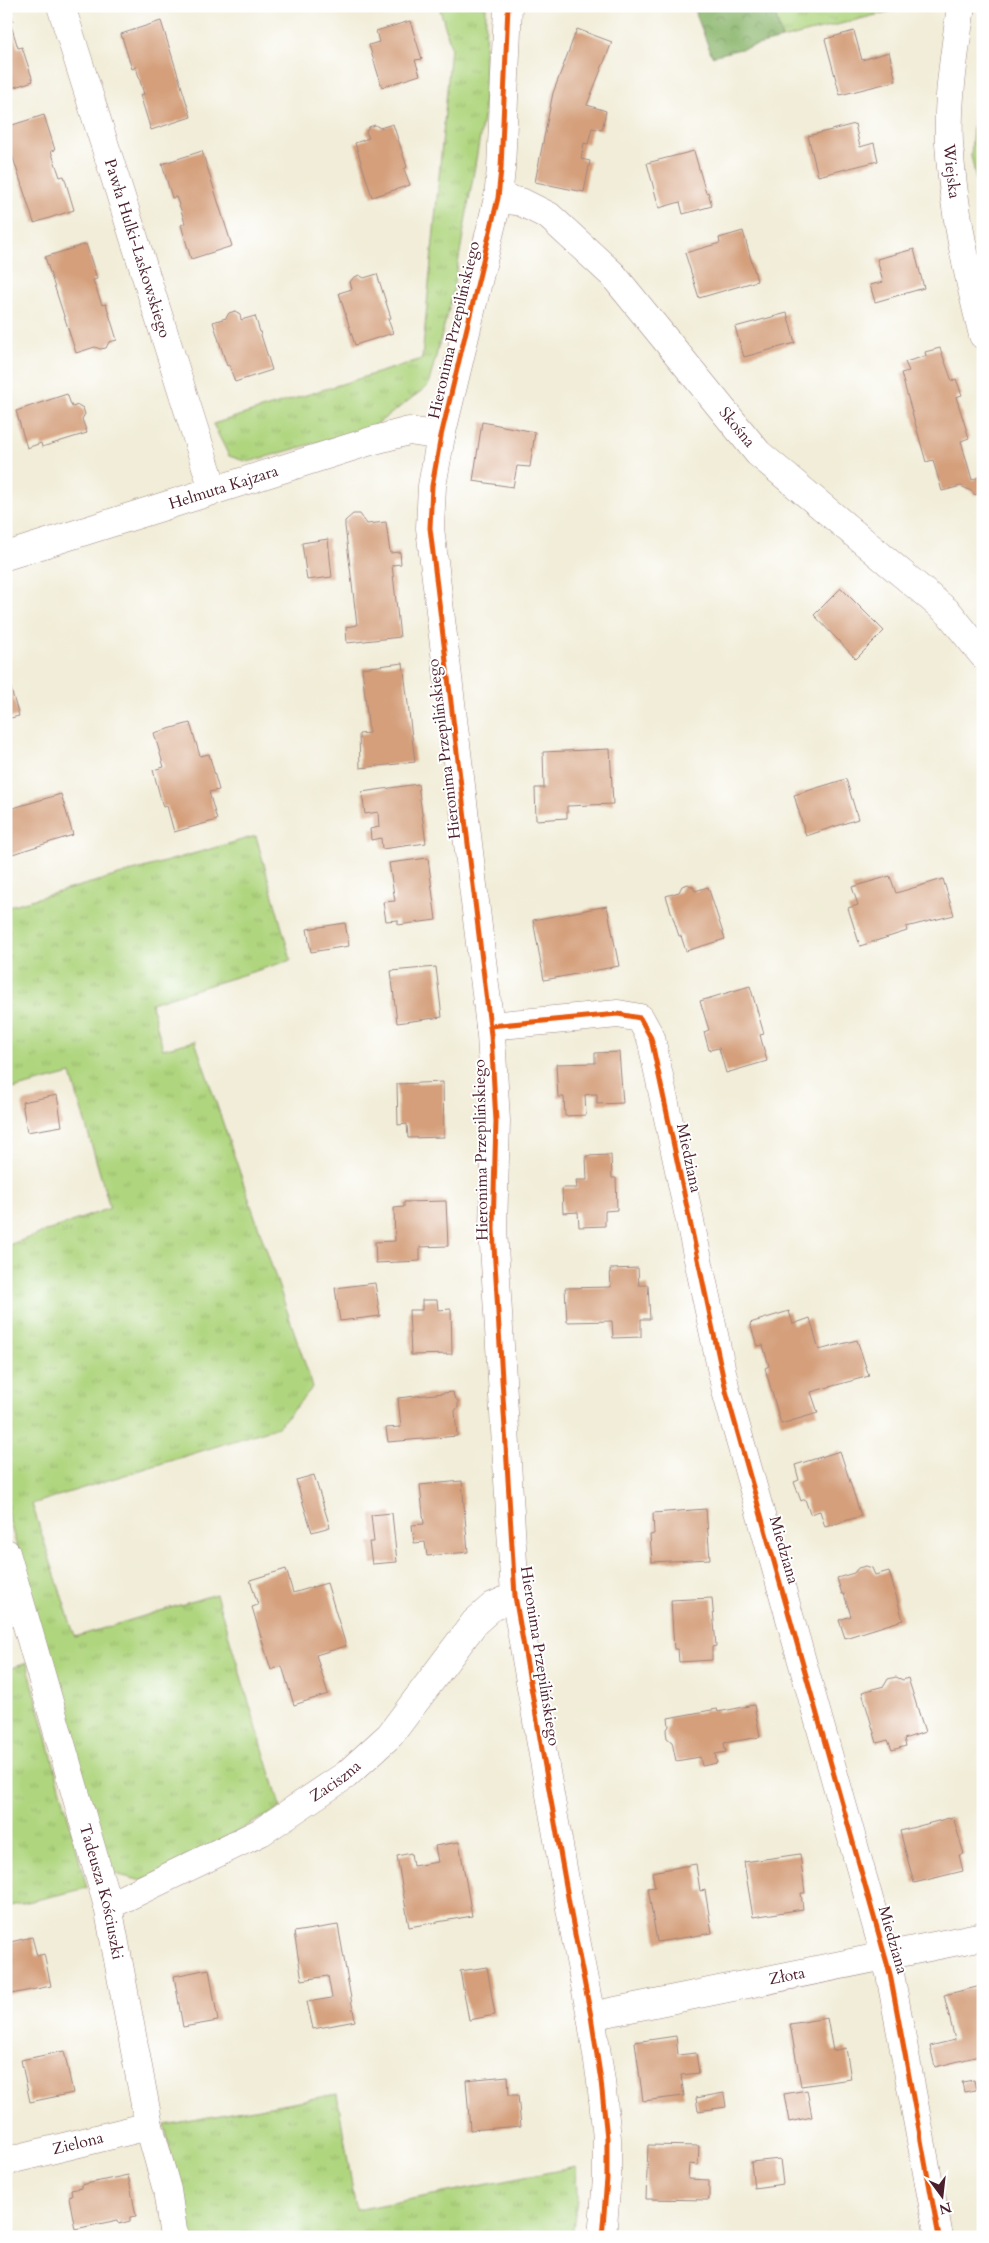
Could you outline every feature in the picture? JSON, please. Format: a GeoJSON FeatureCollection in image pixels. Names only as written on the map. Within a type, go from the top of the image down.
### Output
{"type":"FeatureCollection","features":[{"type":"Feature","properties":{"kind":"street","name":"Pawła Hulki-Laskowskiego"},"geometry":{"type":"LineString","coordinates":[[61,6],[213,489]]}},
{"type":"Feature","properties":{"kind":"street","name":"Hieronima Przepilińskiego"},"geometry":{"type":"LineString","coordinates":[[508,6],[498,198],[441,436],[432,486],[430,528],[490,1026],[496,1121],[493,1229],[515,1596],[571,1914],[591,2016],[607,2138],[607,2179],[602,2237]]}},
{"type":"Feature","properties":{"kind":"street","name":"Wiejska"},"geometry":{"type":"LineString","coordinates":[[961,6],[950,83],[949,142],[955,203],[967,270],[983,335]]}},
{"type":"Feature","properties":{"kind":"street","name":"Skośna"},"geometry":{"type":"LineString","coordinates":[[498,198],[521,202],[549,216],[613,274],[758,453],[949,613],[983,655]]}},
{"type":"Feature","properties":{"kind":"street","name":"Helmuta Kajzara"},"geometry":{"type":"LineString","coordinates":[[6,556],[213,489],[409,430],[441,436]]}},
{"type":"Feature","properties":{"kind":"street","name":"Miedziana"},"geometry":{"type":"LineString","coordinates":[[490,1026],[618,1014],[640,1018],[651,1038],[726,1391],[890,1974],[939,2237]]}},
{"type":"Feature","properties":{"kind":"street","name":"Tadeusza Kościuszki"},"geometry":{"type":"LineString","coordinates":[[6,1553],[108,1906],[149,2126],[167,2190],[174,2237]]}},
{"type":"Feature","properties":{"kind":"street","name":"Zaciszna"},"geometry":{"type":"LineString","coordinates":[[108,1906],[262,1832],[346,1776],[390,1735],[476,1622],[494,1606],[515,1596]]}},
{"type":"Feature","properties":{"kind":"street","name":"Złota"},"geometry":{"type":"LineString","coordinates":[[591,2016],[983,1936]]}},
{"type":"Feature","properties":{"kind":"street","name":"Zielona"},"geometry":{"type":"LineString","coordinates":[[6,2161],[149,2126]]}},
{"type":"Feature","properties":{"kind":"green space"},"geometry":{"type":"Polygon","coordinates":[[[439,6],[486,6],[484,113],[453,293],[428,386],[373,427],[248,462],[229,456],[213,424],[422,359],[451,47],[439,6]]]}},
{"type":"Feature","properties":{"kind":"green space"},"geometry":{"type":"Polygon","coordinates":[[[693,6],[773,6],[782,39],[712,56],[693,6]]]}},
{"type":"Feature","properties":{"kind":"green space"},"geometry":{"type":"Polygon","coordinates":[[[773,6],[911,6],[782,39],[773,6]]]}},
{"type":"Feature","properties":{"kind":"green space"},"geometry":{"type":"Polygon","coordinates":[[[979,54],[983,54],[983,213],[971,155],[979,54]]]}},
{"type":"Feature","properties":{"kind":"green space"},"geometry":{"type":"Polygon","coordinates":[[[256,836],[291,960],[151,1003],[163,1049],[195,1041],[313,1387],[278,1427],[32,1504],[75,1637],[216,1594],[281,1808],[142,1881],[108,1872],[6,1508],[6,1246],[110,1208],[71,1074],[9,1090],[6,1081],[6,907],[256,836]]]}},
{"type":"Feature","properties":{"kind":"green space"},"geometry":{"type":"Polygon","coordinates":[[[27,1663],[87,1888],[6,1907],[6,1670],[27,1663]]]}},
{"type":"Feature","properties":{"kind":"green space"},"geometry":{"type":"Polygon","coordinates":[[[337,2094],[356,2210],[576,2167],[577,2198],[572,2237],[186,2237],[165,2125],[337,2094]]]}},
{"type":"Feature","properties":{"kind":"building"},"geometry":{"type":"Polygon","coordinates":[[[6,6],[9,6],[13,21],[10,22],[18,48],[22,47],[33,81],[6,90],[6,6]]]}},
{"type":"Feature","properties":{"kind":"building"},"geometry":{"type":"Polygon","coordinates":[[[161,21],[191,117],[151,130],[140,95],[144,94],[136,67],[132,69],[121,34],[161,21]]]}},
{"type":"Feature","properties":{"kind":"building"},"geometry":{"type":"Polygon","coordinates":[[[410,21],[422,59],[415,60],[420,75],[382,87],[369,45],[379,42],[376,31],[410,21]]]}},
{"type":"Feature","properties":{"kind":"building"},"geometry":{"type":"Polygon","coordinates":[[[577,29],[612,42],[587,105],[606,111],[602,130],[592,128],[588,144],[584,143],[581,159],[590,161],[584,192],[535,182],[553,93],[577,29]]]}},
{"type":"Feature","properties":{"kind":"building"},"geometry":{"type":"Polygon","coordinates":[[[854,31],[862,60],[889,52],[896,81],[840,95],[825,39],[854,31]]]}},
{"type":"Feature","properties":{"kind":"building"},"geometry":{"type":"Polygon","coordinates":[[[44,115],[55,150],[51,151],[60,177],[64,176],[74,210],[34,223],[6,136],[6,127],[44,115]]]}},
{"type":"Feature","properties":{"kind":"building"},"geometry":{"type":"Polygon","coordinates":[[[393,124],[407,167],[404,169],[410,185],[372,197],[355,143],[369,138],[366,132],[369,127],[375,125],[380,128],[393,124]]]}},
{"type":"Feature","properties":{"kind":"building"},"geometry":{"type":"Polygon","coordinates":[[[855,124],[860,147],[874,143],[878,161],[818,176],[808,136],[855,124]]]}},
{"type":"Feature","properties":{"kind":"building"},"geometry":{"type":"Polygon","coordinates":[[[202,151],[232,246],[191,259],[181,225],[185,223],[176,197],[172,198],[162,164],[202,151]]]}},
{"type":"Feature","properties":{"kind":"building"},"geometry":{"type":"Polygon","coordinates":[[[694,151],[706,193],[708,192],[712,206],[683,214],[680,202],[659,208],[647,163],[694,151]]]}},
{"type":"Feature","properties":{"kind":"building"},"geometry":{"type":"Polygon","coordinates":[[[743,231],[757,281],[699,298],[685,253],[720,243],[719,238],[743,231]]]}},
{"type":"Feature","properties":{"kind":"building"},"geometry":{"type":"Polygon","coordinates":[[[86,244],[97,279],[93,280],[102,305],[106,304],[117,340],[109,342],[106,348],[100,349],[95,347],[76,353],[45,257],[86,244]]]}},
{"type":"Feature","properties":{"kind":"building"},"geometry":{"type":"Polygon","coordinates":[[[914,249],[924,288],[875,302],[870,285],[883,282],[877,259],[914,249]]]}},
{"type":"Feature","properties":{"kind":"building"},"geometry":{"type":"Polygon","coordinates":[[[377,274],[391,318],[388,319],[393,333],[355,345],[339,293],[352,289],[350,282],[359,275],[364,278],[377,274]]]}},
{"type":"Feature","properties":{"kind":"building"},"geometry":{"type":"Polygon","coordinates":[[[235,311],[240,314],[241,320],[255,316],[272,370],[235,382],[229,365],[227,366],[213,322],[226,318],[229,313],[235,311]]]}},
{"type":"Feature","properties":{"kind":"building"},"geometry":{"type":"Polygon","coordinates":[[[787,313],[795,343],[744,357],[735,327],[787,313]]]}},
{"type":"Feature","properties":{"kind":"building"},"geometry":{"type":"Polygon","coordinates":[[[940,348],[952,381],[956,379],[962,395],[956,397],[969,438],[961,441],[972,480],[983,475],[983,492],[974,495],[973,492],[961,486],[942,491],[933,460],[926,462],[901,373],[909,371],[905,362],[926,356],[925,352],[940,348]]]}},
{"type":"Feature","properties":{"kind":"building"},"geometry":{"type":"Polygon","coordinates":[[[67,394],[72,407],[78,405],[83,408],[85,414],[82,419],[87,433],[42,447],[41,443],[27,448],[16,411],[67,394]]]}},
{"type":"Feature","properties":{"kind":"building"},"geometry":{"type":"Polygon","coordinates":[[[482,422],[535,432],[530,467],[517,466],[513,487],[473,481],[482,422]]]}},
{"type":"Feature","properties":{"kind":"building"},"geometry":{"type":"Polygon","coordinates":[[[353,514],[360,514],[367,524],[386,522],[390,553],[400,552],[401,564],[392,565],[400,637],[347,643],[346,627],[357,625],[345,526],[345,521],[353,514]]]}},
{"type":"Feature","properties":{"kind":"building"},"geometry":{"type":"Polygon","coordinates":[[[328,539],[332,577],[307,580],[302,543],[328,539]]]}},
{"type":"Feature","properties":{"kind":"building"},"geometry":{"type":"Polygon","coordinates":[[[841,588],[884,631],[856,659],[814,615],[841,588]]]}},
{"type":"Feature","properties":{"kind":"building"},"geometry":{"type":"Polygon","coordinates":[[[403,663],[415,762],[360,768],[359,734],[369,733],[362,668],[403,663]]]}},
{"type":"Feature","properties":{"kind":"building"},"geometry":{"type":"Polygon","coordinates":[[[6,673],[19,716],[6,719],[6,673]]]}},
{"type":"Feature","properties":{"kind":"building"},"geometry":{"type":"Polygon","coordinates":[[[190,723],[200,756],[209,754],[219,790],[209,792],[217,820],[174,832],[167,806],[163,807],[153,770],[164,767],[154,733],[190,723]]]}},
{"type":"Feature","properties":{"kind":"building"},"geometry":{"type":"Polygon","coordinates":[[[610,749],[613,804],[567,806],[567,818],[536,820],[535,788],[544,788],[543,752],[610,749]]]}},
{"type":"Feature","properties":{"kind":"building"},"geometry":{"type":"Polygon","coordinates":[[[846,779],[858,819],[806,836],[794,795],[846,779]]]}},
{"type":"Feature","properties":{"kind":"building"},"geometry":{"type":"Polygon","coordinates":[[[418,784],[426,843],[382,849],[381,838],[371,840],[370,829],[379,827],[378,812],[365,814],[362,792],[418,784]]]}},
{"type":"Feature","properties":{"kind":"building"},"geometry":{"type":"Polygon","coordinates":[[[61,794],[73,835],[6,856],[6,810],[61,794]]]}},
{"type":"Feature","properties":{"kind":"building"},"geometry":{"type":"Polygon","coordinates":[[[428,858],[436,920],[398,925],[398,920],[386,921],[383,902],[395,901],[389,863],[428,858]]]}},
{"type":"Feature","properties":{"kind":"building"},"geometry":{"type":"Polygon","coordinates":[[[890,876],[896,893],[943,879],[954,915],[906,927],[907,931],[860,946],[848,908],[858,905],[852,887],[890,876]]]}},
{"type":"Feature","properties":{"kind":"building"},"geometry":{"type":"Polygon","coordinates":[[[688,884],[695,891],[708,887],[725,939],[686,951],[666,896],[679,892],[682,886],[688,884]]]}},
{"type":"Feature","properties":{"kind":"building"},"geometry":{"type":"Polygon","coordinates":[[[607,906],[619,966],[544,980],[533,920],[607,906]]]}},
{"type":"Feature","properties":{"kind":"building"},"geometry":{"type":"Polygon","coordinates":[[[345,923],[349,946],[311,952],[307,929],[345,923]]]}},
{"type":"Feature","properties":{"kind":"building"},"geometry":{"type":"Polygon","coordinates":[[[436,967],[442,1017],[397,1023],[391,971],[436,967]]]}},
{"type":"Feature","properties":{"kind":"building"},"geometry":{"type":"Polygon","coordinates":[[[750,986],[764,1034],[760,1035],[767,1061],[726,1073],[719,1048],[709,1050],[704,1032],[709,1030],[700,1001],[750,986]]]}},
{"type":"Feature","properties":{"kind":"building"},"geometry":{"type":"Polygon","coordinates":[[[619,1052],[623,1103],[597,1104],[597,1094],[585,1095],[586,1115],[565,1116],[564,1097],[558,1097],[556,1064],[595,1063],[595,1053],[619,1052]]]}},
{"type":"Feature","properties":{"kind":"building"},"geometry":{"type":"Polygon","coordinates":[[[443,1082],[444,1137],[408,1138],[407,1124],[398,1125],[397,1084],[443,1082]]]}},
{"type":"Feature","properties":{"kind":"building"},"geometry":{"type":"Polygon","coordinates":[[[57,1095],[62,1126],[27,1132],[22,1102],[57,1095]]]}},
{"type":"Feature","properties":{"kind":"building"},"geometry":{"type":"Polygon","coordinates":[[[611,1155],[612,1178],[616,1178],[617,1210],[605,1211],[605,1226],[579,1227],[578,1212],[563,1213],[562,1188],[577,1188],[576,1180],[587,1180],[586,1156],[611,1155]]]}},
{"type":"Feature","properties":{"kind":"building"},"geometry":{"type":"Polygon","coordinates":[[[446,1201],[448,1246],[420,1247],[420,1261],[376,1263],[375,1242],[395,1241],[394,1208],[404,1207],[404,1202],[446,1201]]]}},
{"type":"Feature","properties":{"kind":"building"},"geometry":{"type":"Polygon","coordinates":[[[638,1268],[639,1285],[648,1285],[650,1319],[641,1319],[641,1337],[613,1338],[612,1321],[567,1322],[565,1288],[611,1287],[610,1269],[638,1268]]]}},
{"type":"Feature","properties":{"kind":"building"},"geometry":{"type":"Polygon","coordinates":[[[375,1283],[380,1316],[340,1321],[335,1288],[375,1283]]]}},
{"type":"Feature","properties":{"kind":"building"},"geometry":{"type":"Polygon","coordinates":[[[422,1300],[437,1300],[438,1310],[451,1309],[452,1354],[411,1355],[409,1310],[422,1310],[422,1300]]]}},
{"type":"Feature","properties":{"kind":"building"},"geometry":{"type":"Polygon","coordinates":[[[789,1311],[793,1324],[810,1318],[819,1350],[857,1340],[869,1376],[811,1392],[818,1413],[781,1424],[765,1368],[769,1366],[763,1345],[757,1346],[750,1323],[789,1311]]]}},
{"type":"Feature","properties":{"kind":"building"},"geometry":{"type":"Polygon","coordinates":[[[453,1392],[454,1397],[458,1401],[458,1407],[455,1411],[457,1436],[388,1442],[386,1428],[401,1427],[398,1398],[453,1392]]]}},
{"type":"Feature","properties":{"kind":"building"},"geometry":{"type":"Polygon","coordinates":[[[840,1451],[861,1516],[825,1527],[820,1511],[810,1514],[805,1499],[801,1501],[794,1482],[799,1480],[795,1465],[840,1451]]]}},
{"type":"Feature","properties":{"kind":"building"},"geometry":{"type":"Polygon","coordinates":[[[314,1475],[330,1527],[312,1532],[296,1480],[314,1475]]]}},
{"type":"Feature","properties":{"kind":"building"},"geometry":{"type":"Polygon","coordinates":[[[462,1481],[468,1552],[427,1556],[425,1542],[414,1543],[412,1525],[424,1524],[420,1485],[462,1481]]]}},
{"type":"Feature","properties":{"kind":"building"},"geometry":{"type":"Polygon","coordinates":[[[706,1509],[710,1559],[652,1562],[650,1535],[654,1534],[653,1513],[706,1509]]]}},
{"type":"Feature","properties":{"kind":"building"},"geometry":{"type":"Polygon","coordinates":[[[392,1513],[397,1562],[372,1564],[369,1542],[374,1542],[371,1515],[392,1513]]]}},
{"type":"Feature","properties":{"kind":"building"},"geometry":{"type":"Polygon","coordinates":[[[866,1566],[872,1568],[875,1575],[889,1571],[903,1620],[845,1638],[839,1620],[851,1616],[837,1578],[854,1573],[858,1568],[866,1566]]]}},
{"type":"Feature","properties":{"kind":"building"},"geometry":{"type":"Polygon","coordinates":[[[286,1569],[293,1593],[327,1583],[346,1646],[316,1655],[328,1694],[294,1705],[282,1666],[271,1670],[252,1607],[258,1605],[250,1580],[286,1569]]]}},
{"type":"Feature","properties":{"kind":"building"},"geometry":{"type":"Polygon","coordinates":[[[712,1598],[716,1646],[712,1647],[712,1660],[679,1662],[678,1649],[674,1649],[671,1600],[712,1598]]]}},
{"type":"Feature","properties":{"kind":"building"},"geometry":{"type":"Polygon","coordinates":[[[896,1677],[903,1680],[908,1678],[925,1732],[904,1739],[906,1746],[892,1750],[888,1740],[877,1743],[862,1692],[884,1686],[888,1679],[896,1677]]]}},
{"type":"Feature","properties":{"kind":"building"},"geometry":{"type":"Polygon","coordinates":[[[754,1705],[760,1737],[724,1743],[726,1752],[715,1754],[717,1763],[702,1766],[700,1757],[676,1761],[672,1742],[667,1738],[668,1718],[717,1709],[718,1712],[754,1705]]]}},
{"type":"Feature","properties":{"kind":"building"},"geometry":{"type":"Polygon","coordinates":[[[953,1817],[964,1854],[959,1855],[963,1871],[914,1883],[900,1831],[953,1817]]]}},
{"type":"Feature","properties":{"kind":"building"},"geometry":{"type":"Polygon","coordinates":[[[459,1842],[472,1916],[409,1927],[397,1856],[411,1853],[413,1866],[438,1862],[435,1846],[459,1842]]]}},
{"type":"Feature","properties":{"kind":"building"},"geometry":{"type":"Polygon","coordinates":[[[800,1854],[805,1893],[801,1893],[803,1909],[753,1917],[744,1862],[800,1854]]]}},
{"type":"Feature","properties":{"kind":"building"},"geometry":{"type":"Polygon","coordinates":[[[696,1864],[700,1891],[705,1890],[712,1933],[657,1942],[648,1888],[655,1887],[652,1872],[696,1864]]]}},
{"type":"Feature","properties":{"kind":"building"},"geometry":{"type":"Polygon","coordinates":[[[338,1925],[355,2021],[313,2029],[307,2002],[332,1998],[328,1976],[302,1980],[294,1932],[338,1925]]]}},
{"type":"Feature","properties":{"kind":"building"},"geometry":{"type":"Polygon","coordinates":[[[32,1937],[37,1956],[44,1954],[51,1986],[6,1995],[6,1943],[32,1937]]]}},
{"type":"Feature","properties":{"kind":"building"},"geometry":{"type":"Polygon","coordinates":[[[487,1967],[495,2015],[469,2020],[460,1971],[487,1967]]]}},
{"type":"Feature","properties":{"kind":"building"},"geometry":{"type":"Polygon","coordinates":[[[209,1969],[218,2021],[183,2027],[174,1976],[209,1969]]]}},
{"type":"Feature","properties":{"kind":"building"},"geometry":{"type":"Polygon","coordinates":[[[983,1987],[983,2055],[935,2067],[930,2046],[955,2040],[944,1995],[983,1987]]]}},
{"type":"Feature","properties":{"kind":"building"},"geometry":{"type":"Polygon","coordinates":[[[827,2018],[833,2051],[846,2048],[851,2079],[801,2086],[790,2024],[827,2018]]]}},
{"type":"Feature","properties":{"kind":"building"},"geometry":{"type":"Polygon","coordinates":[[[676,2036],[678,2055],[696,2053],[699,2073],[681,2075],[684,2096],[643,2101],[635,2042],[676,2036]]]}},
{"type":"Feature","properties":{"kind":"building"},"geometry":{"type":"Polygon","coordinates":[[[64,2051],[73,2093],[30,2102],[21,2060],[64,2051]]]}},
{"type":"Feature","properties":{"kind":"building"},"geometry":{"type":"Polygon","coordinates":[[[508,2076],[509,2095],[518,2095],[521,2126],[470,2130],[466,2080],[508,2076]]]}},
{"type":"Feature","properties":{"kind":"building"},"geometry":{"type":"Polygon","coordinates":[[[974,2080],[976,2090],[964,2092],[962,2082],[974,2080]]]}},
{"type":"Feature","properties":{"kind":"building"},"geometry":{"type":"Polygon","coordinates":[[[807,2090],[812,2117],[789,2122],[784,2094],[807,2090]]]}},
{"type":"Feature","properties":{"kind":"building"},"geometry":{"type":"Polygon","coordinates":[[[724,2093],[726,2107],[698,2111],[696,2098],[724,2093]]]}},
{"type":"Feature","properties":{"kind":"building"},"geometry":{"type":"Polygon","coordinates":[[[648,2145],[699,2146],[698,2165],[689,2164],[688,2179],[709,2180],[709,2200],[646,2199],[648,2145]]]}},
{"type":"Feature","properties":{"kind":"building"},"geometry":{"type":"Polygon","coordinates":[[[780,2159],[783,2184],[754,2188],[751,2162],[780,2159]]]}},
{"type":"Feature","properties":{"kind":"building"},"geometry":{"type":"Polygon","coordinates":[[[128,2175],[136,2216],[130,2217],[130,2221],[119,2224],[118,2220],[75,2229],[69,2197],[72,2196],[71,2190],[81,2188],[81,2185],[128,2175]]]}},
{"type":"Feature","properties":{"kind":"cycle path"},"geometry":{"type":"LineString","coordinates":[[508,6],[498,198],[441,436],[432,486],[430,528],[491,1035],[496,1121],[493,1229],[515,1596],[571,1914],[591,2016],[601,2081],[607,2138],[607,2179],[602,2237]]}},
{"type":"Feature","properties":{"kind":"cycle path"},"geometry":{"type":"LineString","coordinates":[[490,1026],[618,1014],[640,1018],[651,1038],[726,1391],[890,1974],[939,2237]]}}]}
